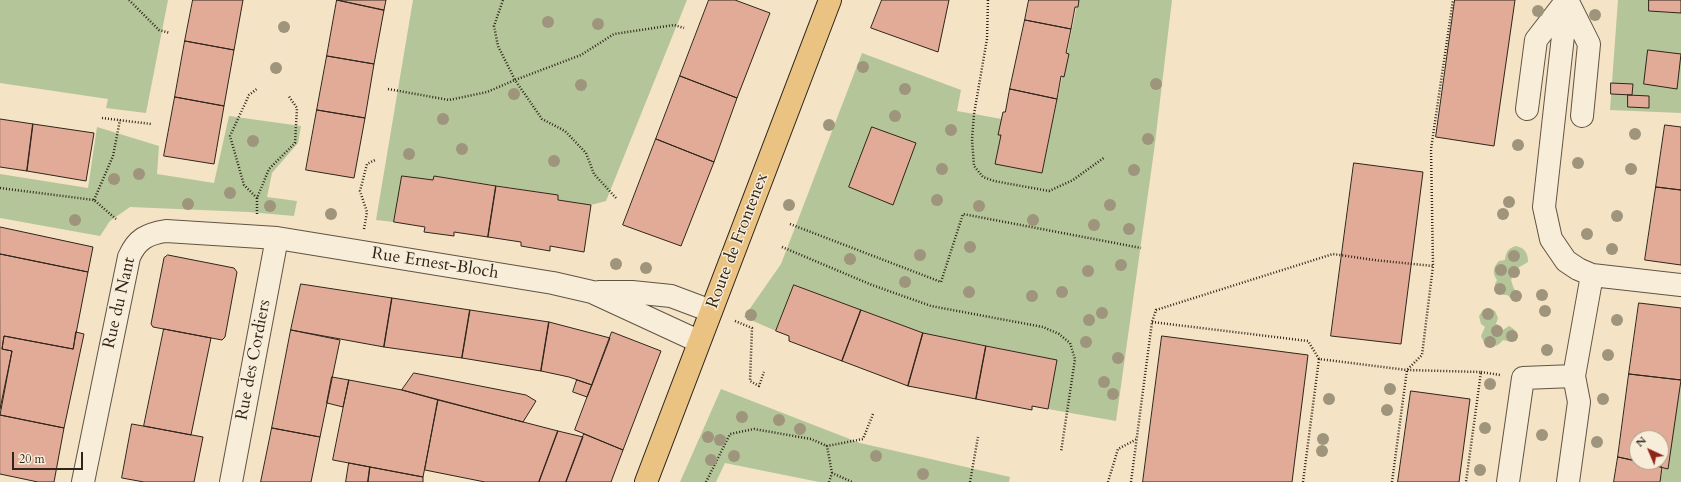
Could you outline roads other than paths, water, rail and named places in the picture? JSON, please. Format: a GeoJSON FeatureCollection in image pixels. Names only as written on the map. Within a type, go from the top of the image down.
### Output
{"type":"FeatureCollection","features":[{"type":"Feature","properties":{"kind":"main road","name":"Route de Frontenex"},"geometry":{"type":"LineString","coordinates":[[646,482],[698,342],[830,0]]}},
{"type":"Feature","properties":{"kind":"street"},"geometry":{"type":"LineString","coordinates":[[1527,109],[1536,40],[1566,0]]}},
{"type":"Feature","properties":{"kind":"street"},"geometry":{"type":"LineString","coordinates":[[1566,0],[1589,44],[1582,116]]}},
{"type":"Feature","properties":{"kind":"street"},"geometry":{"type":"LineString","coordinates":[[1566,0],[1544,207],[1551,240],[1558,252],[1566,261],[1592,275],[1681,285]]}},
{"type":"Feature","properties":{"kind":"street","name":"Rue du Nant"},"geometry":{"type":"LineString","coordinates":[[83,482],[129,258],[134,247],[143,238],[153,233],[166,231],[277,238]]}},
{"type":"Feature","properties":{"kind":"street","name":"Rue Ernest-Bloch"},"geometry":{"type":"LineString","coordinates":[[277,238],[553,283],[592,292],[698,342]]}},
{"type":"Feature","properties":{"kind":"street","name":"Rue des Cordiers"},"geometry":{"type":"LineString","coordinates":[[232,482],[277,238]]}},
{"type":"Feature","properties":{"kind":"street"},"geometry":{"type":"LineString","coordinates":[[1568,482],[1579,402],[1574,376],[1592,275]]}},
{"type":"Feature","properties":{"kind":"street","name":"Rue Ernest-Bloch"},"geometry":{"type":"LineString","coordinates":[[592,292],[632,292],[671,296],[711,311]]}},
{"type":"Feature","properties":{"kind":"street"},"geometry":{"type":"LineString","coordinates":[[1508,482],[1523,378],[1574,376]]}}]}
